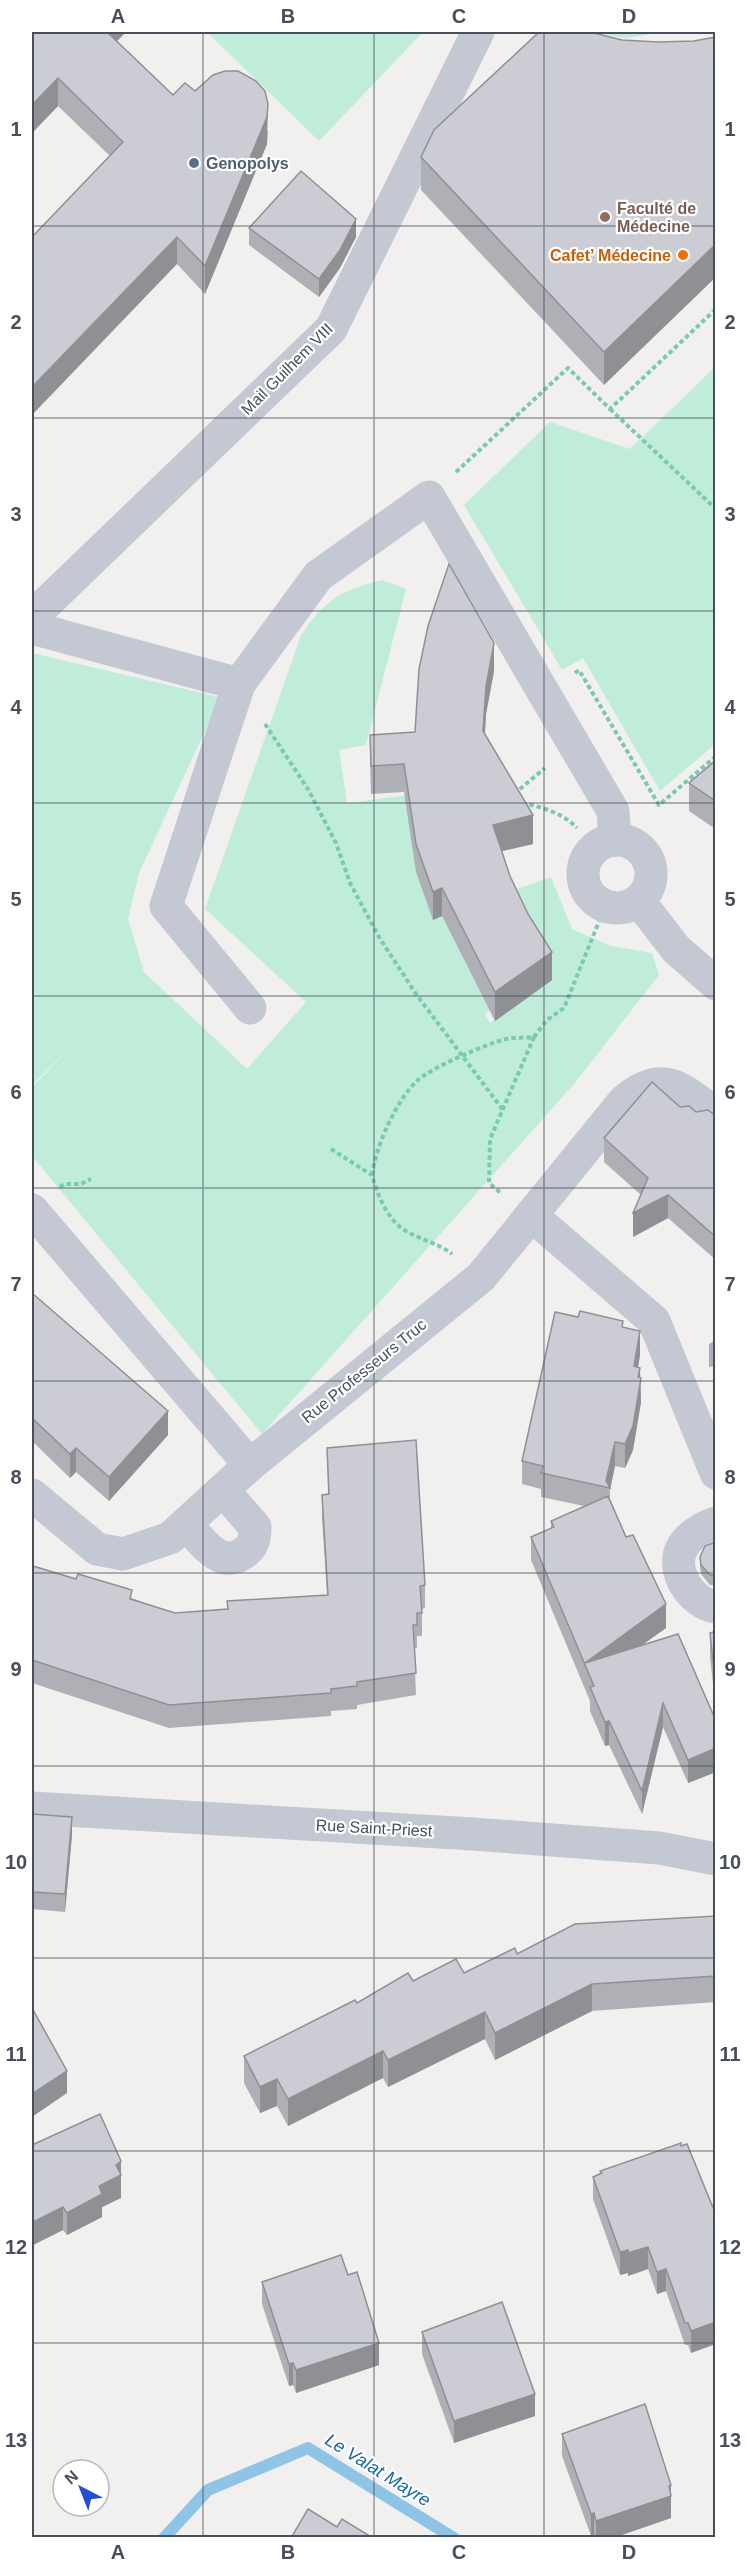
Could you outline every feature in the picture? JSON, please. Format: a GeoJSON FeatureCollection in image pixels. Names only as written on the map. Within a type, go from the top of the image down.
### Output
{"type":"FeatureCollection","features":[{"type":"Feature","properties":{"kind":"street","name":"Mail Guilhem VIII"},"geometry":{"type":"LineString","coordinates":[[32,616],[331,329],[478,32]]}},
{"type":"Feature","properties":{"kind":"street"},"geometry":{"type":"LineString","coordinates":[[250,1008],[166,906],[239,684],[318,576],[429,497],[613,811],[605,844]]}},
{"type":"Feature","properties":{"kind":"street"},"geometry":{"type":"LineString","coordinates":[[32,628],[239,684]]}},
{"type":"Feature","properties":{"kind":"street"},"geometry":{"type":"LineString","coordinates":[[605,844],[636,846],[645,854],[650,863],[652,875],[649,886],[639,901],[628,907],[616,909],[594,900],[587,892],[583,880],[583,868],[587,857],[605,844]]}},
{"type":"Feature","properties":{"kind":"street"},"geometry":{"type":"LineString","coordinates":[[639,901],[676,948],[716,984]]}},
{"type":"Feature","properties":{"kind":"street","name":"Rue Professeurs Truc"},"geometry":{"type":"LineString","coordinates":[[32,1495],[97,1549],[123,1554],[170,1538],[250,1465],[481,1277],[624,1101],[638,1090],[660,1083],[681,1088],[716,1114]]}},
{"type":"Feature","properties":{"kind":"street"},"geometry":{"type":"LineString","coordinates":[[32,1210],[250,1465]]}},
{"type":"Feature","properties":{"kind":"street"},"geometry":{"type":"LineString","coordinates":[[531,1215],[654,1321],[716,1473]]}},
{"type":"Feature","properties":{"kind":"street"},"geometry":{"type":"LineString","coordinates":[[186,1524],[215,1554],[225,1559],[235,1559],[248,1550],[255,1539],[255,1527],[223,1490]]}},
{"type":"Feature","properties":{"kind":"street"},"geometry":{"type":"LineString","coordinates":[[716,1523],[693,1534],[681,1549],[679,1566],[683,1581],[694,1596],[716,1607]]}},
{"type":"Feature","properties":{"kind":"street","name":"Rue Saint-Priest"},"geometry":{"type":"LineString","coordinates":[[32,1808],[659,1848],[716,1859]]}},
{"type":"Feature","properties":{"kind":"path"},"geometry":{"type":"LineString","coordinates":[[610,409],[716,309]]}},
{"type":"Feature","properties":{"kind":"path"},"geometry":{"type":"LineString","coordinates":[[429,497],[568,368],[716,509]]}},
{"type":"Feature","properties":{"kind":"path"},"geometry":{"type":"LineString","coordinates":[[570,676],[579,670],[659,805],[716,756]]}},
{"type":"Feature","properties":{"kind":"path"},"geometry":{"type":"LineString","coordinates":[[239,684],[308,789],[336,843],[350,883],[379,937],[416,994],[502,1110]]}},
{"type":"Feature","properties":{"kind":"path"},"geometry":{"type":"LineString","coordinates":[[507,801],[553,761]]}},
{"type":"Feature","properties":{"kind":"path"},"geometry":{"type":"LineString","coordinates":[[519,803],[542,807],[558,814],[605,844]]}},
{"type":"Feature","properties":{"kind":"path"},"geometry":{"type":"LineString","coordinates":[[531,1215],[489,1183],[490,1139],[534,1037],[547,1020],[564,1008],[605,906]]}},
{"type":"Feature","properties":{"kind":"path"},"geometry":{"type":"LineString","coordinates":[[481,1277],[447,1250],[405,1231],[394,1222],[375,1189],[372,1175],[374,1158],[406,1093],[419,1079],[462,1057],[506,1039],[534,1037]]}},
{"type":"Feature","properties":{"kind":"path"},"geometry":{"type":"LineString","coordinates":[[331,1149],[372,1175]]}},
{"type":"Feature","properties":{"kind":"green space"},"geometry":{"type":"Polygon","coordinates":[[[207,32],[423,32],[319,141],[207,32]]]}},
{"type":"Feature","properties":{"kind":"green space"},"geometry":{"type":"Polygon","coordinates":[[[591,32],[664,32],[626,38],[591,32]]]}},
{"type":"Feature","properties":{"kind":"green space"},"geometry":{"type":"Polygon","coordinates":[[[715,367],[715,744],[660,791],[583,658],[562,670],[464,505],[550,422],[630,449],[715,367]]]}},
{"type":"Feature","properties":{"kind":"green space"},"geometry":{"type":"Polygon","coordinates":[[[382,580],[406,589],[366,745],[339,750],[347,803],[416,794],[434,920],[442,916],[490,1011],[485,1014],[490,1023],[552,980],[506,893],[551,877],[572,929],[611,946],[652,953],[659,975],[574,1084],[262,1434],[32,1156],[32,1087],[77,1041],[32,1085],[32,653],[223,698],[139,873],[128,919],[144,972],[247,1069],[306,1002],[205,909],[300,638],[316,615],[334,599],[355,588],[382,580]]]}},
{"type":"Feature","properties":{"kind":"building"},"geometry":{"type":"Polygon","coordinates":[[[32,32],[107,32],[173,95],[185,83],[195,91],[213,75],[225,71],[238,71],[256,81],[265,91],[268,104],[267,117],[205,266],[177,237],[32,387],[32,237],[123,142],[58,78],[32,105],[32,32]]]}},
{"type":"Feature","properties":{"kind":"building"},"geometry":{"type":"Polygon","coordinates":[[[539,32],[590,32],[622,40],[658,42],[694,41],[716,37],[716,244],[604,352],[421,157],[434,130],[539,32]]]}},
{"type":"Feature","properties":{"kind":"building"},"geometry":{"type":"Polygon","coordinates":[[[301,171],[356,219],[340,250],[319,279],[249,228],[301,171]]]}},
{"type":"Feature","properties":{"kind":"building"},"geometry":{"type":"Polygon","coordinates":[[[449,564],[494,643],[486,686],[483,731],[533,815],[493,825],[510,876],[528,914],[552,952],[495,992],[442,888],[433,892],[416,844],[404,764],[371,766],[370,735],[415,732],[419,669],[428,626],[449,564]]]}},
{"type":"Feature","properties":{"kind":"building"},"geometry":{"type":"Polygon","coordinates":[[[716,760],[716,800],[714,800],[689,783],[716,760]]]}},
{"type":"Feature","properties":{"kind":"building"},"geometry":{"type":"Polygon","coordinates":[[[652,1082],[680,1107],[689,1106],[696,1112],[708,1110],[716,1116],[716,1237],[668,1195],[633,1213],[648,1178],[604,1138],[652,1082]]]}},
{"type":"Feature","properties":{"kind":"building"},"geometry":{"type":"Polygon","coordinates":[[[32,1293],[168,1411],[109,1477],[76,1448],[70,1454],[32,1418],[32,1293]]]}},
{"type":"Feature","properties":{"kind":"building"},"geometry":{"type":"Polygon","coordinates":[[[580,1311],[623,1321],[622,1327],[640,1331],[634,1366],[640,1368],[638,1377],[641,1378],[633,1426],[625,1444],[615,1442],[606,1481],[610,1488],[541,1473],[543,1466],[522,1461],[555,1312],[578,1317],[580,1311]]]}},
{"type":"Feature","properties":{"kind":"building"},"geometry":{"type":"Polygon","coordinates":[[[416,1440],[425,1585],[420,1586],[422,1613],[417,1613],[417,1625],[413,1625],[416,1673],[357,1682],[357,1686],[331,1689],[331,1693],[169,1705],[32,1660],[33,1566],[76,1579],[78,1574],[132,1590],[130,1599],[175,1613],[228,1609],[227,1601],[328,1595],[322,1495],[329,1494],[327,1448],[416,1440]]]}},
{"type":"Feature","properties":{"kind":"building"},"geometry":{"type":"Polygon","coordinates":[[[608,1496],[626,1537],[633,1535],[666,1604],[585,1663],[678,1634],[716,1721],[716,1748],[688,1760],[663,1703],[642,1791],[609,1721],[605,1722],[590,1687],[594,1686],[531,1537],[554,1527],[551,1521],[608,1496]]]}},
{"type":"Feature","properties":{"kind":"building"},"geometry":{"type":"Polygon","coordinates":[[[716,1542],[716,1576],[710,1575],[701,1565],[700,1557],[705,1546],[716,1542]]]}},
{"type":"Feature","properties":{"kind":"building"},"geometry":{"type":"Polygon","coordinates":[[[716,1631],[716,1688],[710,1633],[716,1631]]]}},
{"type":"Feature","properties":{"kind":"building"},"geometry":{"type":"Polygon","coordinates":[[[32,1814],[72,1817],[65,1894],[32,1892],[32,1814]]]}},
{"type":"Feature","properties":{"kind":"building"},"geometry":{"type":"Polygon","coordinates":[[[716,1916],[716,1976],[592,1984],[495,2033],[485,2012],[388,2060],[383,2051],[288,2099],[277,2079],[260,2087],[244,2056],[355,2000],[357,2003],[408,1973],[413,1981],[456,1959],[464,1973],[515,1948],[517,1954],[575,1924],[716,1916]]]}},
{"type":"Feature","properties":{"kind":"building"},"geometry":{"type":"Polygon","coordinates":[[[32,2008],[67,2071],[32,2094],[32,2008]]]}},
{"type":"Feature","properties":{"kind":"building"},"geometry":{"type":"Polygon","coordinates":[[[100,2114],[121,2161],[116,2165],[121,2175],[99,2186],[102,2194],[67,2213],[63,2207],[33,2222],[32,2145],[100,2114]]]}},
{"type":"Feature","properties":{"kind":"building"},"geometry":{"type":"Polygon","coordinates":[[[681,2143],[681,2146],[687,2144],[716,2215],[716,2322],[691,2331],[688,2323],[685,2323],[666,2269],[657,2272],[648,2247],[628,2253],[628,2250],[620,2252],[593,2177],[602,2173],[600,2171],[681,2143]]]}},
{"type":"Feature","properties":{"kind":"building"},"geometry":{"type":"Polygon","coordinates":[[[341,2255],[348,2275],[357,2272],[379,2343],[296,2370],[293,2363],[289,2364],[262,2282],[341,2255]]]}},
{"type":"Feature","properties":{"kind":"building"},"geometry":{"type":"Polygon","coordinates":[[[502,2302],[535,2394],[454,2421],[422,2332],[502,2302]]]}},
{"type":"Feature","properties":{"kind":"building"},"geometry":{"type":"Polygon","coordinates":[[[645,2404],[671,2485],[669,2486],[671,2496],[596,2521],[594,2513],[591,2514],[562,2434],[645,2404]]]}},
{"type":"Feature","properties":{"kind":"building"},"geometry":{"type":"Polygon","coordinates":[[[308,2509],[337,2527],[342,2519],[373,2538],[291,2538],[308,2509]]]}},
{"type":"Feature","properties":{"kind":"waterway","name":"Le Valat Mayre"},"geometry":{"type":"LineString","coordinates":[[164,2538],[208,2490],[308,2448],[454,2538]]}},
{"type":"Feature","properties":{"kind":"place","name":"Genopolys"},"geometry":{"type":"Point","coordinates":[194,163]}},
{"type":"Feature","properties":{"kind":"place","name":"Faculté de Médecine"},"geometry":{"type":"Point","coordinates":[605,217]}},
{"type":"Feature","properties":{"kind":"place","name":"Cafet’ Médecine"},"geometry":{"type":"Point","coordinates":[683,255]}}]}
